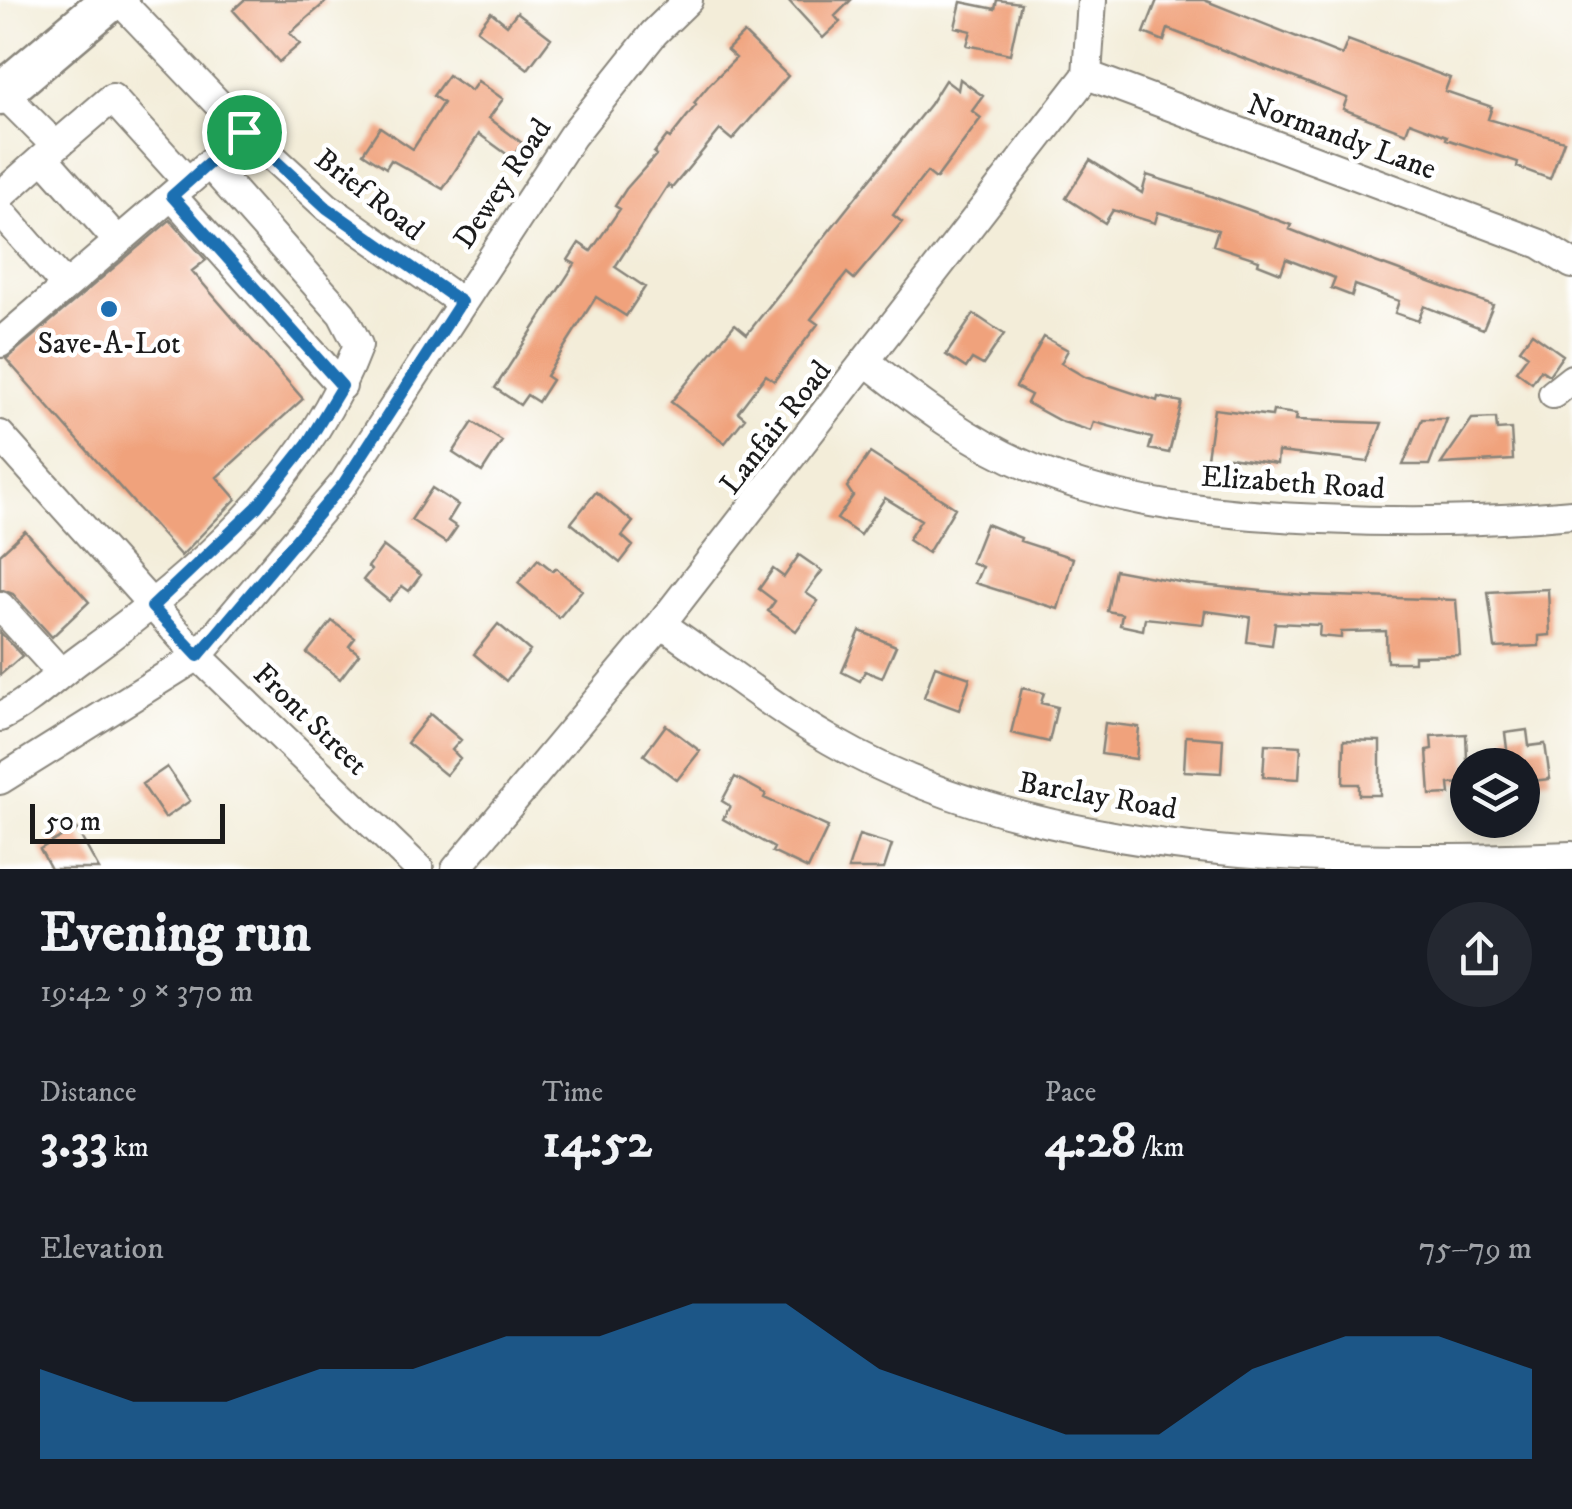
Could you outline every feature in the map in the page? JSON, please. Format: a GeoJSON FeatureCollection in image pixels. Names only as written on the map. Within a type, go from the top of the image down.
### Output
{"type":"FeatureCollection","features":[{"type":"Feature","properties":{"kind":"highway"},"geometry":{"type":"LineString","coordinates":[[1,94],[111,0]]}},
{"type":"Feature","properties":{"kind":"street","name":"Brief Road"},"geometry":{"type":"LineString","coordinates":[[119,0],[244,132],[327,208],[461,302]]}},
{"type":"Feature","properties":{"kind":"street","name":"Dewey Road"},"geometry":{"type":"LineString","coordinates":[[0,780],[198,656],[344,483],[572,136],[654,33],[688,0]]}},
{"type":"Feature","properties":{"kind":"street"},"geometry":{"type":"LineString","coordinates":[[1087,75],[1092,0]]}},
{"type":"Feature","properties":{"kind":"street","name":"Normandy Lane"},"geometry":{"type":"LineString","coordinates":[[1087,75],[1540,244],[1572,264]]}},
{"type":"Feature","properties":{"kind":"street","name":"Lanfair Road"},"geometry":{"type":"LineString","coordinates":[[456,869],[661,624],[1087,75]]}},
{"type":"Feature","properties":{"kind":"street"},"geometry":{"type":"LineString","coordinates":[[1,94],[117,240]]}},
{"type":"Feature","properties":{"kind":"street"},"geometry":{"type":"LineString","coordinates":[[0,196],[112,98],[189,180],[342,314],[358,345],[342,386],[307,444],[257,507],[152,607],[0,717]]}},
{"type":"Feature","properties":{"kind":"street"},"geometry":{"type":"LineString","coordinates":[[4,331],[65,285],[244,132]]}},
{"type":"Feature","properties":{"kind":"street"},"geometry":{"type":"LineString","coordinates":[[189,180],[342,386]]}},
{"type":"Feature","properties":{"kind":"street"},"geometry":{"type":"LineString","coordinates":[[0,211],[65,285]]}},
{"type":"Feature","properties":{"kind":"street","name":"Elizabeth Road"},"geometry":{"type":"LineString","coordinates":[[867,362],[932,414],[1031,468],[1111,494],[1228,515],[1339,520],[1432,524],[1572,514]]}},
{"type":"Feature","properties":{"kind":"street","name":"Front Street"},"geometry":{"type":"LineString","coordinates":[[0,435],[198,656],[419,869]]}},
{"type":"Feature","properties":{"kind":"street"},"geometry":{"type":"LineString","coordinates":[[0,606],[62,673]]}},
{"type":"Feature","properties":{"kind":"street","name":"Barclay Road"},"geometry":{"type":"LineString","coordinates":[[661,624],[830,740],[889,769],[1012,814],[1089,831],[1261,854],[1385,861],[1572,856]]}},
{"type":"Feature","properties":{"kind":"building"},"geometry":{"type":"Polygon","coordinates":[[[244,0],[328,0],[290,33],[300,44],[279,62],[233,10],[244,0]]]}},
{"type":"Feature","properties":{"kind":"building"},"geometry":{"type":"Polygon","coordinates":[[[788,0],[851,0],[835,16],[840,22],[823,38],[788,0]]]}},
{"type":"Feature","properties":{"kind":"building"},"geometry":{"type":"Polygon","coordinates":[[[997,0],[1021,3],[1010,54],[967,45],[971,31],[955,27],[961,2],[995,9],[997,0]]]}},
{"type":"Feature","properties":{"kind":"building"},"geometry":{"type":"Polygon","coordinates":[[[1157,0],[1204,0],[1342,55],[1348,40],[1450,78],[1445,91],[1492,107],[1488,119],[1564,141],[1550,179],[1517,167],[1518,162],[1446,139],[1447,136],[1410,122],[1406,133],[1343,109],[1347,98],[1168,29],[1164,41],[1144,33],[1157,0]]]}},
{"type":"Feature","properties":{"kind":"building"},"geometry":{"type":"Polygon","coordinates":[[[491,12],[507,25],[517,12],[551,38],[528,69],[477,30],[491,12]]]}},
{"type":"Feature","properties":{"kind":"building"},"geometry":{"type":"Polygon","coordinates":[[[744,33],[788,76],[732,140],[720,130],[672,188],[668,185],[615,267],[645,287],[626,316],[596,297],[546,376],[552,380],[538,402],[527,395],[520,405],[495,388],[575,264],[568,260],[579,243],[591,251],[620,209],[615,206],[626,189],[709,85],[736,58],[727,50],[744,33]]]}},
{"type":"Feature","properties":{"kind":"building"},"geometry":{"type":"Polygon","coordinates":[[[448,75],[471,91],[478,81],[503,99],[489,118],[522,143],[512,158],[479,134],[443,189],[391,160],[386,168],[363,153],[380,127],[413,149],[443,103],[433,96],[448,75]]]}},
{"type":"Feature","properties":{"kind":"building"},"geometry":{"type":"Polygon","coordinates":[[[960,79],[983,96],[972,111],[981,118],[936,179],[927,172],[893,215],[902,222],[854,279],[847,273],[811,319],[818,324],[774,381],[766,375],[738,412],[745,418],[725,443],[671,402],[735,324],[747,334],[945,80],[958,90],[960,79]]]}},
{"type":"Feature","properties":{"kind":"building"},"geometry":{"type":"Polygon","coordinates":[[[1090,160],[1142,193],[1147,175],[1291,225],[1289,229],[1493,305],[1483,329],[1424,306],[1418,321],[1395,313],[1399,301],[1355,285],[1352,296],[1331,288],[1335,278],[1286,259],[1281,273],[1258,264],[1259,260],[1213,245],[1218,230],[1158,212],[1155,223],[1113,210],[1105,223],[1066,198],[1090,160]]]}},
{"type":"Feature","properties":{"kind":"building"},"geometry":{"type":"Polygon","coordinates":[[[170,220],[206,260],[192,271],[303,399],[217,477],[236,499],[181,556],[6,359],[170,220]]]}},
{"type":"Feature","properties":{"kind":"building"},"geometry":{"type":"Polygon","coordinates":[[[974,314],[1004,334],[983,365],[972,359],[966,368],[946,355],[974,314]]]}},
{"type":"Feature","properties":{"kind":"building"},"geometry":{"type":"Polygon","coordinates":[[[1532,333],[1563,355],[1549,375],[1541,370],[1532,383],[1516,371],[1528,355],[1520,349],[1532,333]]]}},
{"type":"Feature","properties":{"kind":"building"},"geometry":{"type":"Polygon","coordinates":[[[1044,337],[1068,350],[1061,363],[1085,377],[1157,401],[1158,397],[1182,402],[1169,453],[1149,449],[1152,438],[1094,422],[1091,431],[1060,421],[1027,403],[1031,395],[1016,387],[1044,337]]]}},
{"type":"Feature","properties":{"kind":"building"},"geometry":{"type":"Polygon","coordinates":[[[1214,409],[1272,416],[1273,411],[1297,414],[1296,420],[1382,423],[1368,462],[1278,452],[1277,464],[1229,457],[1228,461],[1207,458],[1214,409]]]}},
{"type":"Feature","properties":{"kind":"building"},"geometry":{"type":"Polygon","coordinates":[[[1496,418],[1497,430],[1511,429],[1513,460],[1441,464],[1472,419],[1496,418]]]}},
{"type":"Feature","properties":{"kind":"building"},"geometry":{"type":"Polygon","coordinates":[[[1422,419],[1447,419],[1429,465],[1403,465],[1422,419]]]}},
{"type":"Feature","properties":{"kind":"building"},"geometry":{"type":"Polygon","coordinates":[[[473,422],[502,441],[482,472],[453,453],[473,422]]]}},
{"type":"Feature","properties":{"kind":"building"},"geometry":{"type":"Polygon","coordinates":[[[870,453],[955,508],[928,553],[908,540],[921,520],[885,498],[860,535],[837,519],[853,496],[847,487],[870,453]]]}},
{"type":"Feature","properties":{"kind":"building"},"geometry":{"type":"Polygon","coordinates":[[[432,488],[458,505],[448,521],[457,527],[446,543],[411,520],[432,488]]]}},
{"type":"Feature","properties":{"kind":"building"},"geometry":{"type":"Polygon","coordinates":[[[596,492],[633,522],[622,536],[633,546],[620,563],[571,523],[596,492]]]}},
{"type":"Feature","properties":{"kind":"building"},"geometry":{"type":"Polygon","coordinates":[[[986,524],[1021,538],[1020,541],[1073,558],[1058,609],[975,583],[982,567],[971,562],[986,524]]]}},
{"type":"Feature","properties":{"kind":"building"},"geometry":{"type":"Polygon","coordinates":[[[25,531],[89,602],[52,637],[13,594],[0,589],[0,554],[25,531]]]}},
{"type":"Feature","properties":{"kind":"building"},"geometry":{"type":"Polygon","coordinates":[[[383,546],[421,575],[409,591],[402,586],[389,601],[363,580],[383,546]]]}},
{"type":"Feature","properties":{"kind":"building"},"geometry":{"type":"Polygon","coordinates":[[[799,555],[822,571],[806,593],[818,601],[796,631],[768,611],[775,601],[759,589],[773,569],[784,577],[799,555]]]}},
{"type":"Feature","properties":{"kind":"building"},"geometry":{"type":"Polygon","coordinates":[[[538,559],[553,571],[556,568],[582,590],[559,618],[518,583],[538,559]]]}},
{"type":"Feature","properties":{"kind":"building"},"geometry":{"type":"Polygon","coordinates":[[[1115,570],[1190,584],[1304,595],[1456,600],[1460,655],[1414,656],[1414,662],[1387,662],[1386,631],[1341,632],[1341,638],[1319,636],[1320,625],[1275,623],[1272,645],[1247,642],[1250,617],[1205,611],[1203,624],[1145,618],[1143,630],[1120,625],[1122,614],[1107,611],[1115,570]]]}},
{"type":"Feature","properties":{"kind":"building"},"geometry":{"type":"Polygon","coordinates":[[[1548,589],[1550,635],[1539,636],[1539,646],[1495,648],[1488,592],[1548,589]]]}},
{"type":"Feature","properties":{"kind":"building"},"geometry":{"type":"Polygon","coordinates":[[[332,621],[355,638],[349,646],[359,654],[340,679],[307,653],[332,621]]]}},
{"type":"Feature","properties":{"kind":"building"},"geometry":{"type":"Polygon","coordinates":[[[498,624],[530,651],[506,681],[474,654],[498,624]]]}},
{"type":"Feature","properties":{"kind":"building"},"geometry":{"type":"Polygon","coordinates":[[[860,631],[896,646],[882,678],[865,671],[860,681],[842,672],[860,631]]]}},
{"type":"Feature","properties":{"kind":"building"},"geometry":{"type":"Polygon","coordinates":[[[0,632],[22,656],[0,675],[0,632]]]}},
{"type":"Feature","properties":{"kind":"building"},"geometry":{"type":"Polygon","coordinates":[[[935,666],[970,678],[959,710],[924,697],[935,666]]]}},
{"type":"Feature","properties":{"kind":"building"},"geometry":{"type":"Polygon","coordinates":[[[1022,688],[1044,693],[1041,703],[1057,707],[1049,742],[1011,733],[1022,688]]]}},
{"type":"Feature","properties":{"kind":"building"},"geometry":{"type":"Polygon","coordinates":[[[430,714],[461,740],[452,750],[460,758],[446,775],[407,743],[430,714]]]}},
{"type":"Feature","properties":{"kind":"building"},"geometry":{"type":"Polygon","coordinates":[[[1105,723],[1139,727],[1136,759],[1101,754],[1105,723]]]}},
{"type":"Feature","properties":{"kind":"building"},"geometry":{"type":"Polygon","coordinates":[[[666,725],[700,751],[677,780],[644,755],[666,725]]]}},
{"type":"Feature","properties":{"kind":"building"},"geometry":{"type":"Polygon","coordinates":[[[1527,730],[1529,746],[1545,744],[1550,779],[1540,780],[1540,748],[1507,748],[1505,733],[1527,730]]]}},
{"type":"Feature","properties":{"kind":"building"},"geometry":{"type":"Polygon","coordinates":[[[1466,734],[1467,748],[1450,748],[1450,794],[1430,795],[1427,750],[1432,749],[1431,736],[1466,734]]]}},
{"type":"Feature","properties":{"kind":"building"},"geometry":{"type":"Polygon","coordinates":[[[1186,736],[1223,739],[1221,773],[1184,771],[1186,736]]]}},
{"type":"Feature","properties":{"kind":"building"},"geometry":{"type":"Polygon","coordinates":[[[1344,740],[1380,741],[1380,795],[1359,795],[1359,784],[1343,784],[1344,740]]]}},
{"type":"Feature","properties":{"kind":"building"},"geometry":{"type":"Polygon","coordinates":[[[1265,744],[1301,746],[1299,779],[1263,777],[1265,744]]]}},
{"type":"Feature","properties":{"kind":"building"},"geometry":{"type":"Polygon","coordinates":[[[167,767],[190,801],[165,818],[142,784],[167,767]]]}},
{"type":"Feature","properties":{"kind":"building"},"geometry":{"type":"Polygon","coordinates":[[[735,777],[766,794],[764,798],[828,827],[808,869],[772,852],[774,848],[723,819],[730,806],[722,801],[735,777]]]}},
{"type":"Feature","properties":{"kind":"building"},"geometry":{"type":"Polygon","coordinates":[[[76,828],[99,869],[51,869],[40,849],[76,828]]]}},
{"type":"Feature","properties":{"kind":"building"},"geometry":{"type":"Polygon","coordinates":[[[859,835],[892,845],[884,869],[848,869],[859,835]]]}},
{"type":"Feature","properties":{"kind":"place","name":"Save-A-Lot"},"geometry":{"type":"Point","coordinates":[109,309]}},
{"type":"Feature","properties":{"kind":"route"},"geometry":{"type":"LineString","coordinates":[[244,132],[327,208],[461,302],[344,483],[198,656],[152,607],[257,507],[307,444],[342,386],[172,196],[244,132]]}}]}
